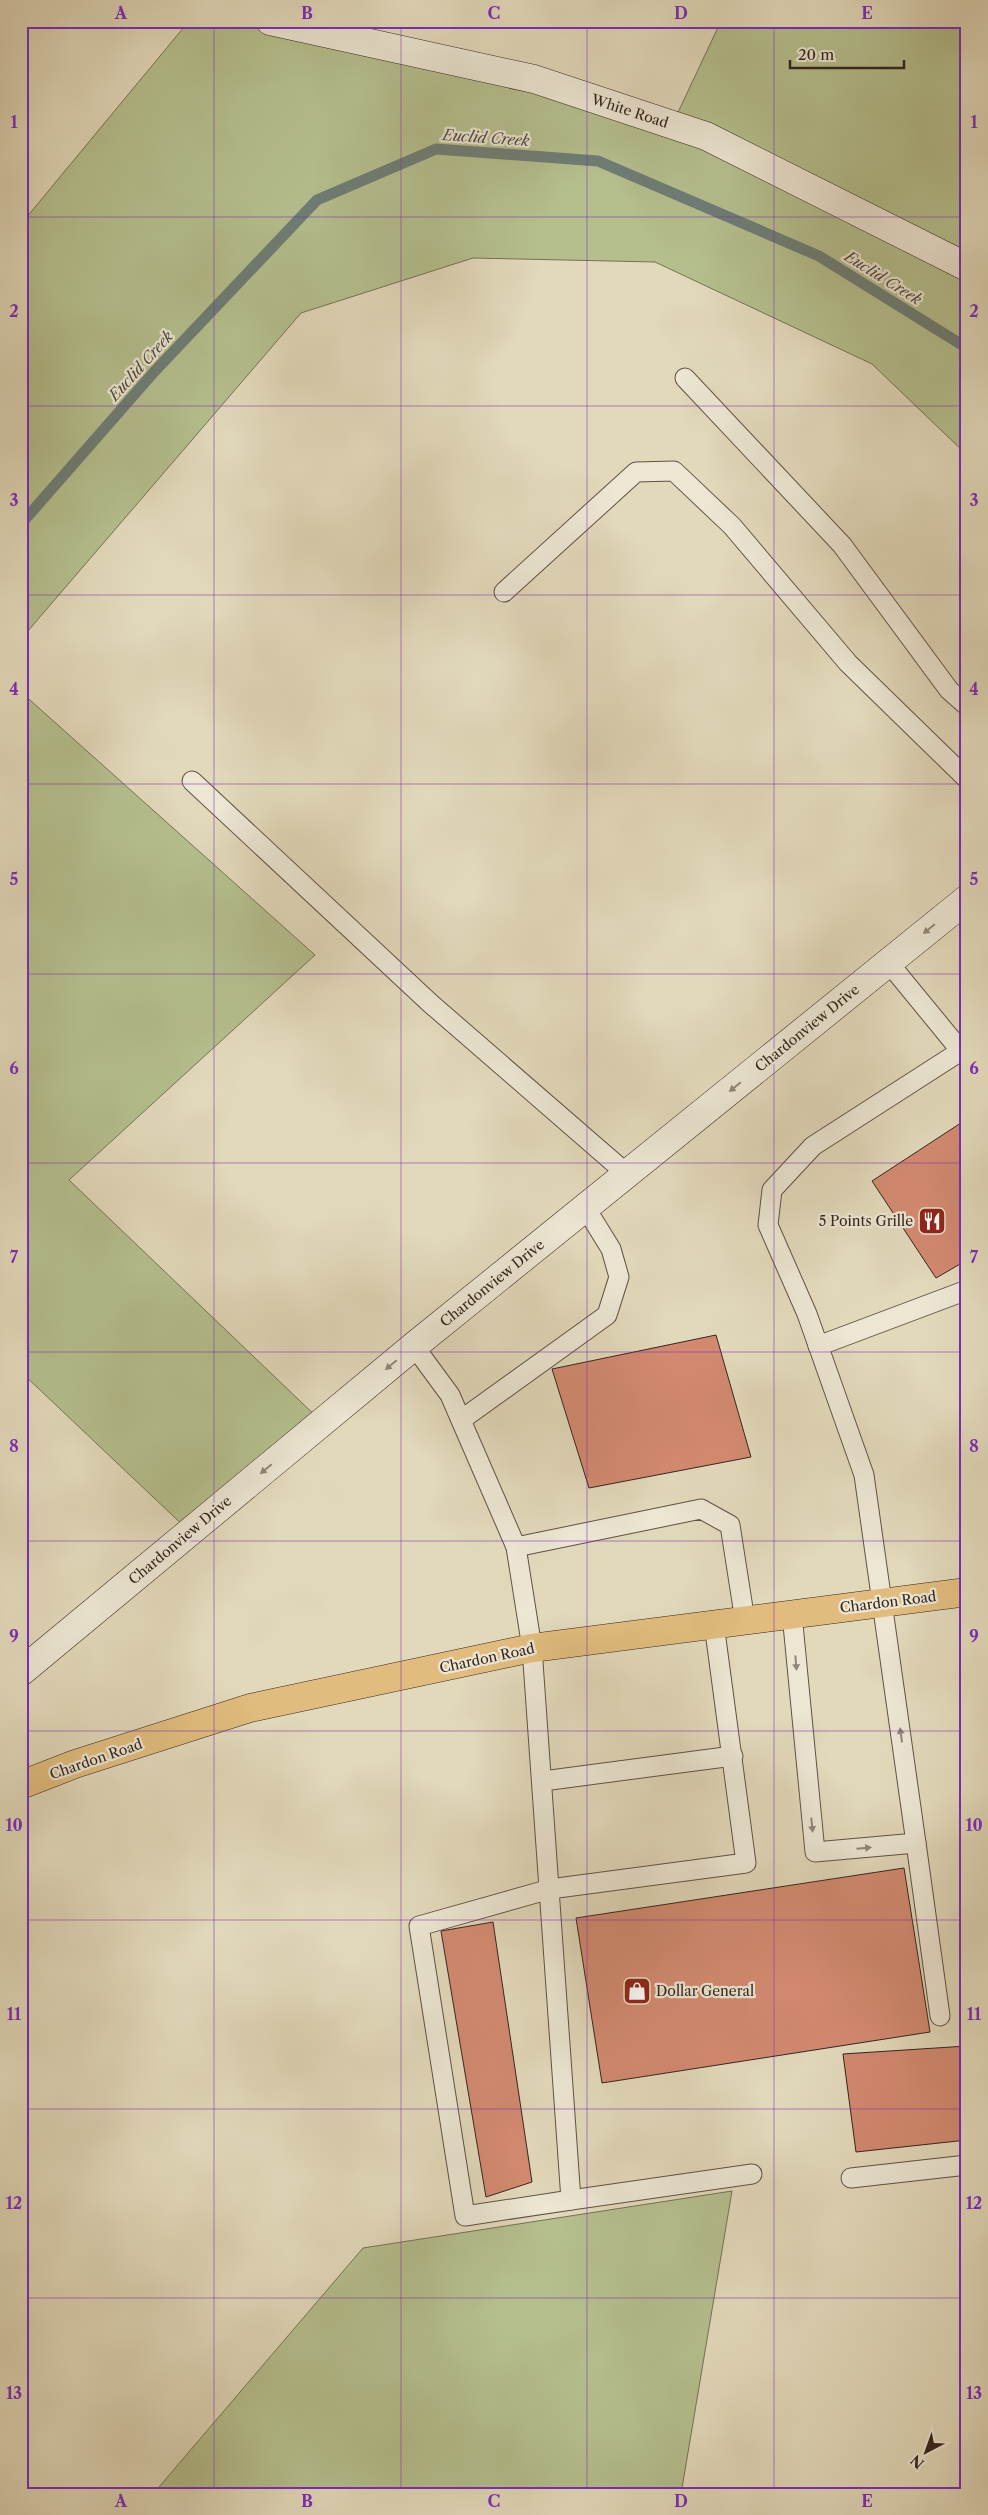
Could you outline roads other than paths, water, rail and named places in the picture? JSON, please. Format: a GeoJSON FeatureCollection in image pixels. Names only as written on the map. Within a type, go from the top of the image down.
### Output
{"type":"FeatureCollection","features":[{"type":"Feature","properties":{"kind":"main road","name":"Chardon Road"},"geometry":{"type":"LineString","coordinates":[[21,1785],[75,1764],[250,1708],[532,1648],[967,1592]]}},
{"type":"Feature","properties":{"kind":"street","name":"White Road"},"geometry":{"type":"LineString","coordinates":[[270,21],[534,79],[706,136],[967,267]]}},
{"type":"Feature","properties":{"kind":"street","name":"Chardonview Drive"},"geometry":{"type":"LineString","coordinates":[[21,1672],[414,1346],[967,899]]}},
{"type":"Feature","properties":{"kind":"lane"},"geometry":{"type":"LineString","coordinates":[[685,378],[842,545],[950,690],[967,706]]}},
{"type":"Feature","properties":{"kind":"lane"},"geometry":{"type":"LineString","coordinates":[[504,592],[636,472],[674,471],[732,526],[848,663],[967,779]]}},
{"type":"Feature","properties":{"kind":"lane"},"geometry":{"type":"LineString","coordinates":[[192,781],[430,1003],[627,1174]]}},
{"type":"Feature","properties":{"kind":"lane"},"geometry":{"type":"LineString","coordinates":[[888,962],[964,1049],[813,1146],[772,1190],[768,1225],[807,1314],[864,1475],[940,2016]]}},
{"type":"Feature","properties":{"kind":"lane"},"geometry":{"type":"LineString","coordinates":[[461,1420],[607,1315],[618,1278],[611,1249],[585,1207]]}},
{"type":"Feature","properties":{"kind":"lane"},"geometry":{"type":"LineString","coordinates":[[818,1346],[967,1290]]}},
{"type":"Feature","properties":{"kind":"lane"},"geometry":{"type":"LineString","coordinates":[[414,1346],[450,1395],[516,1547],[532,1648],[543,1781],[571,2200]]}},
{"type":"Feature","properties":{"kind":"lane"},"geometry":{"type":"LineString","coordinates":[[516,1547],[701,1509],[730,1525],[745,1621]]}},
{"type":"Feature","properties":{"kind":"lane"},"geometry":{"type":"LineString","coordinates":[[792,1614],[815,1852],[916,1843]]}},
{"type":"Feature","properties":{"kind":"lane"},"geometry":{"type":"LineString","coordinates":[[714,1624],[746,1863],[550,1889],[419,1926],[465,2216],[752,2174]]}},
{"type":"Feature","properties":{"kind":"lane"},"geometry":{"type":"LineString","coordinates":[[543,1781],[733,1756]]}},
{"type":"Feature","properties":{"kind":"lane"},"geometry":{"type":"LineString","coordinates":[[851,2178],[967,2165]]}},
{"type":"Feature","properties":{"kind":"waterway","name":"Euclid Creek"},"geometry":{"type":"LineString","coordinates":[[21,524],[154,372],[317,200],[436,149],[598,161],[819,256],[967,348]]}},
{"type":"Feature","properties":{"kind":"place","name":"5 Points Grille"},"geometry":{"type":"Point","coordinates":[932,1221]}},
{"type":"Feature","properties":{"kind":"place","name":"Dollar General"},"geometry":{"type":"Point","coordinates":[637,1991]}}]}
